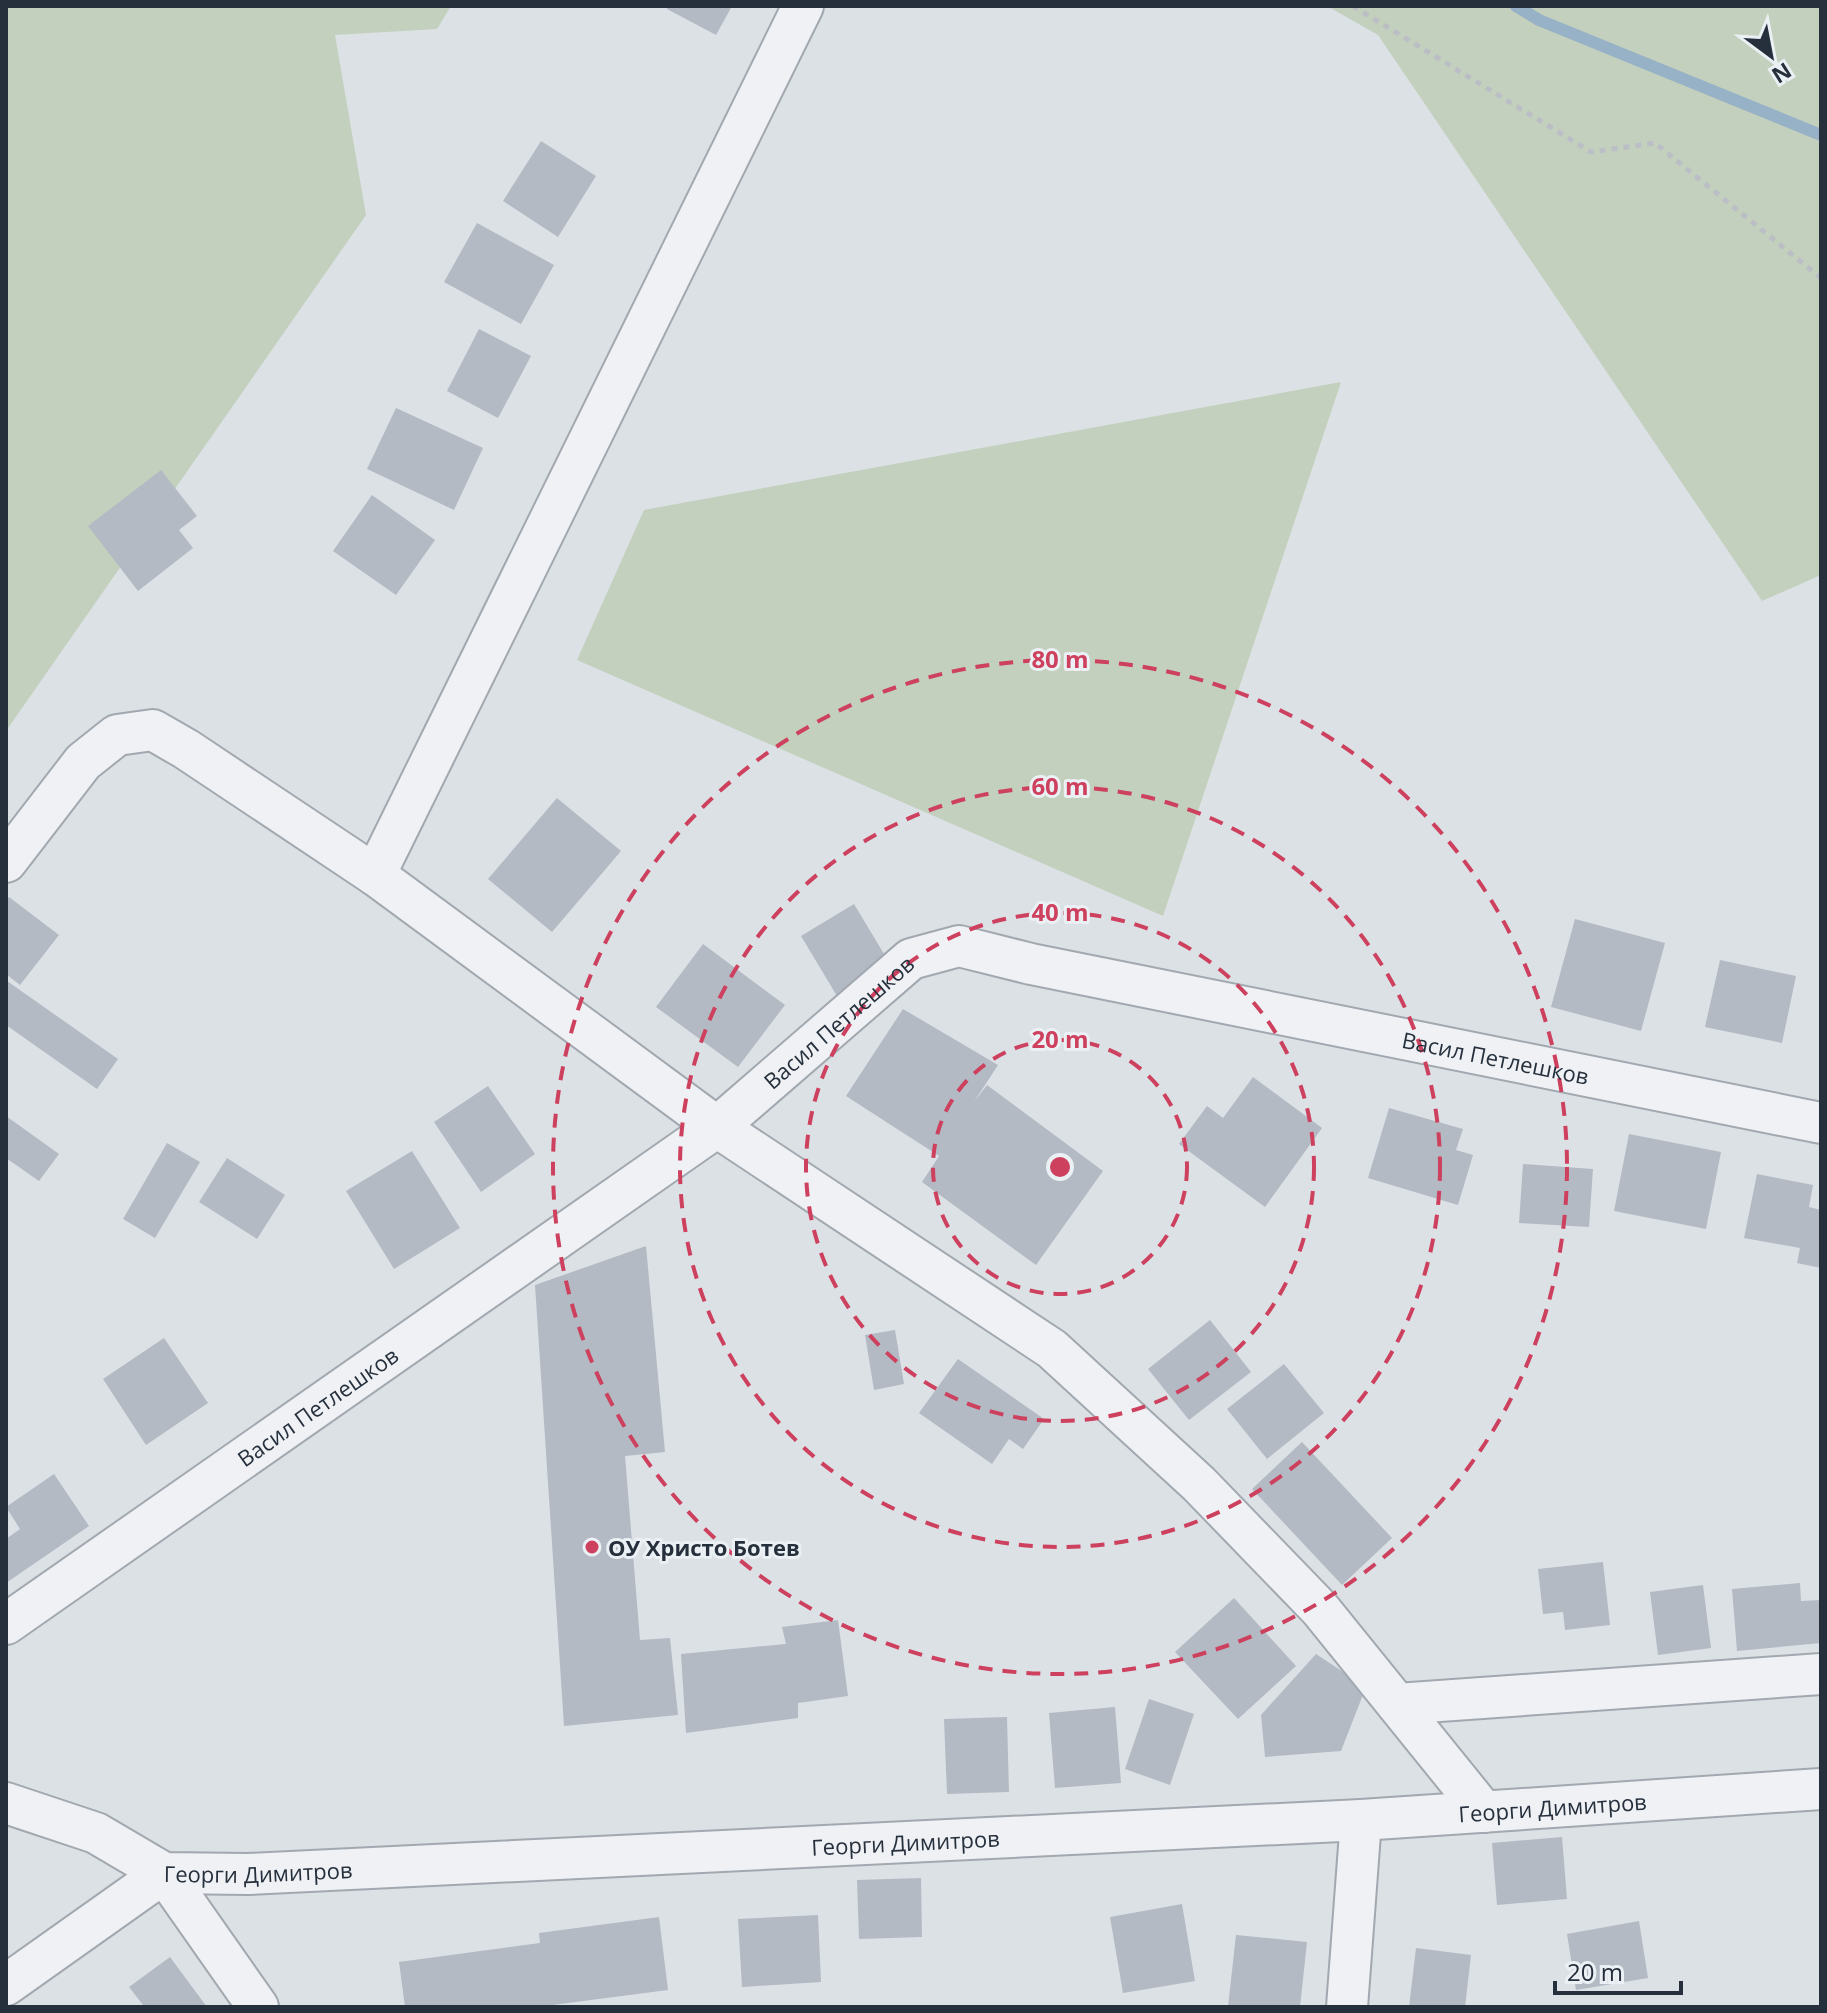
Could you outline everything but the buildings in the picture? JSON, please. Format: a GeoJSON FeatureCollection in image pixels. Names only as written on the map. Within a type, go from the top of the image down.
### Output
{"type":"FeatureCollection","features":[{"type":"Feature","properties":{"kind":"street"},"geometry":{"type":"LineString","coordinates":[[375,875],[803,6]]}},
{"type":"Feature","properties":{"kind":"street"},"geometry":{"type":"LineString","coordinates":[[6,862],[83,762],[117,735],[153,730],[186,749],[375,875],[717,1127],[1052,1349],[1199,1484],[1320,1609],[1484,1812]]}},
{"type":"Feature","properties":{"kind":"street","name":"Васил Петлешков"},"geometry":{"type":"LineString","coordinates":[[6,1624],[717,1127],[911,959],[959,946],[1031,964],[1821,1123]]}},
{"type":"Feature","properties":{"kind":"street"},"geometry":{"type":"LineString","coordinates":[[1397,1704],[1821,1674]]}},
{"type":"Feature","properties":{"kind":"street","name":"Георги Димитров"},"geometry":{"type":"LineString","coordinates":[[6,1803],[96,1833],[164,1873],[280,1872],[1361,1820],[1821,1789]]}},
{"type":"Feature","properties":{"kind":"street"},"geometry":{"type":"LineString","coordinates":[[1347,2007],[1361,1820]]}},
{"type":"Feature","properties":{"kind":"street"},"geometry":{"type":"LineString","coordinates":[[6,1985],[164,1873],[258,2007]]}},
{"type":"Feature","properties":{"kind":"path"},"geometry":{"type":"LineString","coordinates":[[1353,6],[1591,152],[1655,143],[1821,278]]}},
{"type":"Feature","properties":{"kind":"green space"},"geometry":{"type":"Polygon","coordinates":[[[6,6],[451,6],[437,29],[335,35],[366,215],[6,731],[6,6]]]}},
{"type":"Feature","properties":{"kind":"green space"},"geometry":{"type":"Polygon","coordinates":[[[1327,6],[1821,6],[1821,575],[1762,601],[1378,35],[1327,6]]]}},
{"type":"Feature","properties":{"kind":"green space"},"geometry":{"type":"Polygon","coordinates":[[[1341,382],[1163,916],[577,660],[644,510],[1341,382]]]}},
{"type":"Feature","properties":{"kind":"waterway"},"geometry":{"type":"LineString","coordinates":[[1516,6],[1539,20],[1821,135]]}},
{"type":"Feature","properties":{"kind":"place","name":"ОУ Христо Ботев"},"geometry":{"type":"Point","coordinates":[592,1547]}}]}
